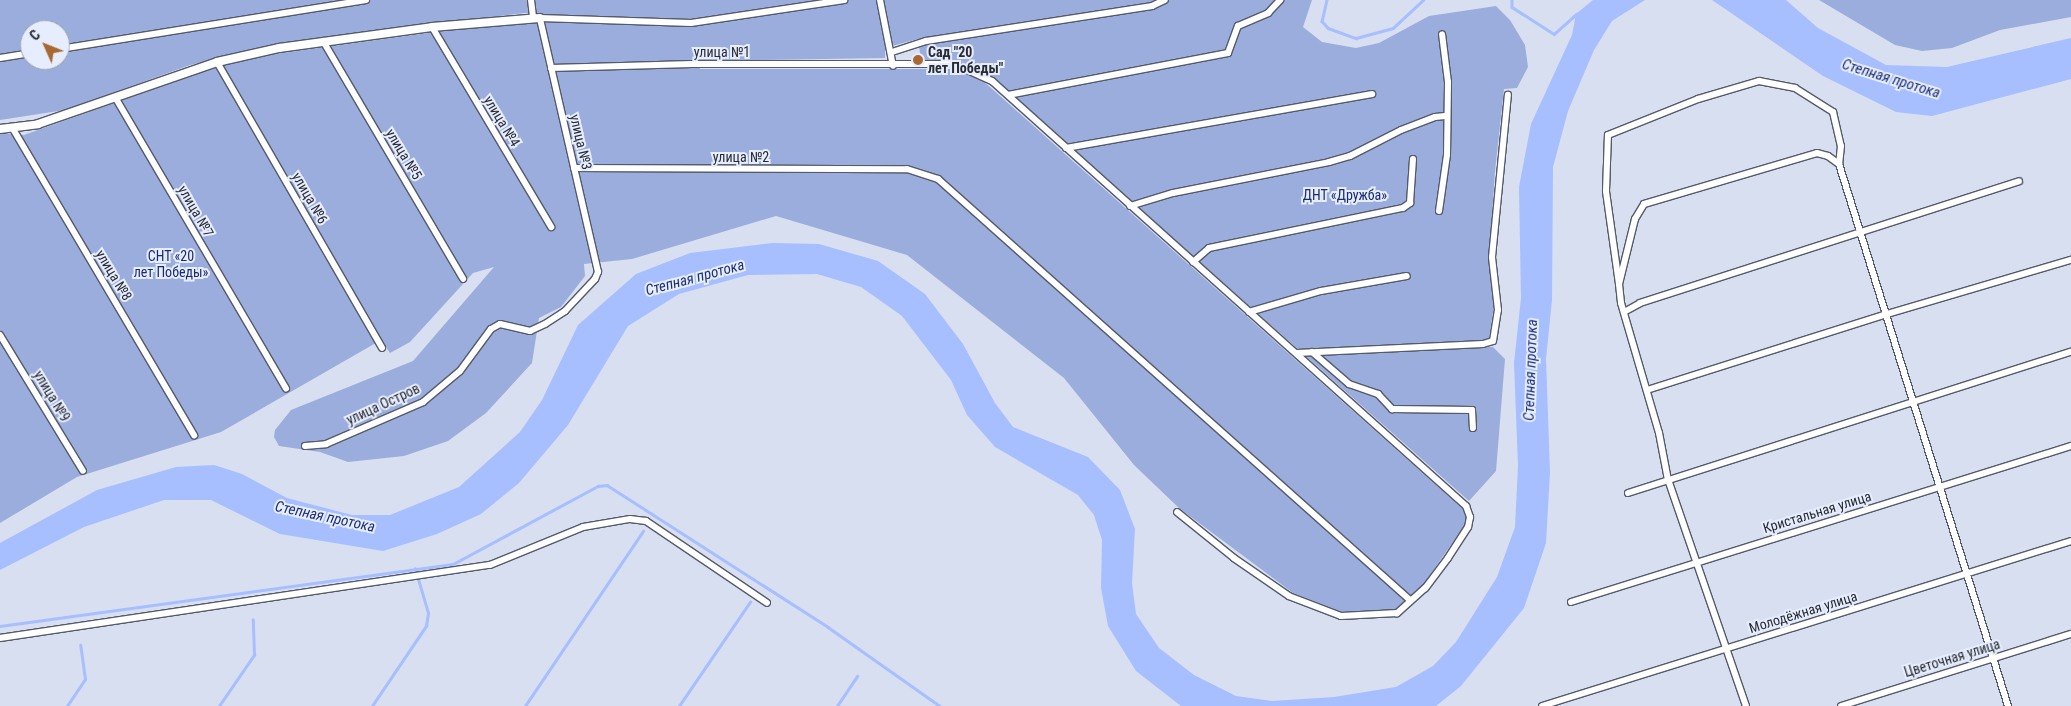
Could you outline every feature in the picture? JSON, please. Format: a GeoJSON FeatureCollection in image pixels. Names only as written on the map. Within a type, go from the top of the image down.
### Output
{"type":"FeatureCollection","features":[{"type":"Feature","properties":{"kind":"street"},"geometry":{"type":"LineString","coordinates":[[70,47],[366,0]]}},
{"type":"Feature","properties":{"kind":"street","name":"улица №3"},"geometry":{"type":"LineString","coordinates":[[531,0],[551,68],[598,272]]}},
{"type":"Feature","properties":{"kind":"street"},"geometry":{"type":"LineString","coordinates":[[0,129],[13,129],[38,124],[217,62],[323,41],[432,27],[537,17],[691,23],[844,0]]}},
{"type":"Feature","properties":{"kind":"street"},"geometry":{"type":"LineString","coordinates":[[880,0],[892,52],[893,66]]}},
{"type":"Feature","properties":{"kind":"street"},"geometry":{"type":"LineString","coordinates":[[892,52],[926,41],[1152,6],[1165,0]]}},
{"type":"Feature","properties":{"kind":"street"},"geometry":{"type":"LineString","coordinates":[[1008,96],[1228,53],[1238,26],[1268,13],[1280,0]]}},
{"type":"Feature","properties":{"kind":"street","name":"улица №4"},"geometry":{"type":"LineString","coordinates":[[432,27],[551,227]]}},
{"type":"Feature","properties":{"kind":"street"},"geometry":{"type":"LineString","coordinates":[[1439,211],[1446,172],[1445,116],[1448,82],[1442,34]]}},
{"type":"Feature","properties":{"kind":"street","name":"улица №5"},"geometry":{"type":"LineString","coordinates":[[323,41],[464,279]]}},
{"type":"Feature","properties":{"kind":"street"},"geometry":{"type":"LineString","coordinates":[[0,58],[20,55]]}},
{"type":"Feature","properties":{"kind":"street","name":"улица №6"},"geometry":{"type":"LineString","coordinates":[[217,62],[382,348]]}},
{"type":"Feature","properties":{"kind":"street","name":"улица №1"},"geometry":{"type":"LineString","coordinates":[[551,68],[692,64],[893,66],[954,64],[992,81],[1466,506],[1470,517],[1468,527],[1425,588],[1397,613],[1341,616],[1289,596],[1234,558],[1178,512]]}},
{"type":"Feature","properties":{"kind":"street"},"geometry":{"type":"LineString","coordinates":[[1746,706],[1668,480],[1646,390],[1624,312],[1606,190],[1608,135],[1744,83],[1776,82],[1810,95],[1833,112],[1841,146],[1839,164],[1887,314],[1912,404],[1940,487],[2008,706]]}},
{"type":"Feature","properties":{"kind":"street"},"geometry":{"type":"LineString","coordinates":[[1066,148],[1372,94]]}},
{"type":"Feature","properties":{"kind":"street"},"geometry":{"type":"LineString","coordinates":[[1297,353],[1483,344],[1493,341],[1498,310],[1492,257],[1508,95]]}},
{"type":"Feature","properties":{"kind":"street","name":"улица №7"},"geometry":{"type":"LineString","coordinates":[[115,97],[286,389]]}},
{"type":"Feature","properties":{"kind":"street"},"geometry":{"type":"LineString","coordinates":[[1130,206],[1173,193],[1330,162],[1350,156],[1401,130],[1435,117],[1445,116]]}},
{"type":"Feature","properties":{"kind":"street","name":"улица №8"},"geometry":{"type":"LineString","coordinates":[[13,129],[194,435]]}},
{"type":"Feature","properties":{"kind":"street"},"geometry":{"type":"LineString","coordinates":[[1619,284],[1635,219],[1644,204],[1817,153],[1828,156],[1839,164]]}},
{"type":"Feature","properties":{"kind":"street"},"geometry":{"type":"LineString","coordinates":[[1193,262],[1209,248],[1403,208],[1410,203],[1413,159]]}},
{"type":"Feature","properties":{"kind":"street","name":"улица №2"},"geometry":{"type":"LineString","coordinates":[[574,168],[907,169],[938,180],[1410,600]]}},
{"type":"Feature","properties":{"kind":"street"},"geometry":{"type":"LineString","coordinates":[[1624,312],[1640,303],[1859,231],[2020,181]]}},
{"type":"Feature","properties":{"kind":"street"},"geometry":{"type":"LineString","coordinates":[[1646,390],[1887,314],[2071,260]]}},
{"type":"Feature","properties":{"kind":"street","name":"улица Остров"},"geometry":{"type":"LineString","coordinates":[[305,446],[326,444],[423,402],[460,371],[491,328],[500,324],[530,331],[545,324],[565,311],[595,279],[598,272]]}},
{"type":"Feature","properties":{"kind":"street"},"geometry":{"type":"LineString","coordinates":[[1249,312],[1321,291],[1407,276]]}},
{"type":"Feature","properties":{"kind":"street","name":"улица №9"},"geometry":{"type":"LineString","coordinates":[[0,335],[83,470]]}},
{"type":"Feature","properties":{"kind":"street"},"geometry":{"type":"LineString","coordinates":[[1312,352],[1349,384],[1378,394],[1392,409],[1472,410],[1473,428]]}},
{"type":"Feature","properties":{"kind":"street"},"geometry":{"type":"LineString","coordinates":[[1628,493],[2071,352]]}},
{"type":"Feature","properties":{"kind":"street","name":"Кристальная улица"},"geometry":{"type":"LineString","coordinates":[[1571,602],[2071,446]]}},
{"type":"Feature","properties":{"kind":"street"},"geometry":{"type":"LineString","coordinates":[[0,638],[490,565],[583,527],[630,519],[646,521],[767,603]]}},
{"type":"Feature","properties":{"kind":"street","name":"Молодёжная улица"},"geometry":{"type":"LineString","coordinates":[[1542,706],[2071,541]]}},
{"type":"Feature","properties":{"kind":"street","name":"Цветочная улица"},"geometry":{"type":"LineString","coordinates":[[1841,706],[2071,634]]}},
{"type":"Feature","properties":{"kind":"green space","name":"СНТ «20 лет Победы»"},"geometry":{"type":"Polygon","coordinates":[[[0,0],[1312,0],[1303,27],[1322,42],[1356,48],[1379,43],[1429,16],[1496,6],[1510,20],[1525,45],[1528,67],[1517,88],[1504,89],[1495,171],[1489,261],[1494,305],[1488,347],[1493,347],[1505,359],[1496,471],[1469,501],[997,82],[958,60],[921,60],[918,39],[885,48],[885,58],[697,61],[700,69],[952,69],[981,79],[1465,511],[1467,522],[1423,585],[1397,610],[1342,612],[1293,593],[1179,508],[1134,465],[1064,378],[907,255],[776,216],[632,259],[584,264],[585,276],[561,307],[539,318],[532,363],[486,413],[448,441],[404,456],[348,462],[320,452],[279,446],[274,437],[275,430],[291,410],[413,361],[494,267],[473,273],[410,342],[390,353],[381,340],[221,432],[77,477],[0,523],[0,133],[24,135],[238,59],[523,20],[577,18],[524,13],[281,43],[190,65],[65,110],[0,120],[0,0]]]}},
{"type":"Feature","properties":{"kind":"green space"},"geometry":{"type":"Polygon","coordinates":[[[1819,0],[2071,0],[2071,17],[2000,30],[1952,48],[1922,51],[1895,45],[1819,0]]]}},
{"type":"Feature","properties":{"kind":"water","name":"Степная протока"},"geometry":{"type":"Polygon","coordinates":[[[1593,0],[1645,0],[1612,21],[1594,50],[1568,111],[1553,167],[1552,300],[1546,359],[1550,472],[1546,543],[1524,608],[1461,686],[1436,706],[1181,706],[1136,671],[1108,626],[1101,588],[1102,540],[1094,515],[1078,495],[995,447],[967,415],[951,380],[902,316],[861,287],[817,274],[748,275],[679,294],[628,326],[568,425],[519,483],[481,514],[437,534],[383,551],[280,534],[211,500],[164,500],[84,527],[0,570],[0,543],[97,490],[176,467],[214,465],[242,474],[287,498],[352,515],[390,515],[459,487],[520,432],[542,400],[578,325],[636,274],[690,253],[772,243],[819,244],[878,261],[925,294],[963,344],[995,403],[1013,427],[1088,457],[1120,490],[1135,529],[1132,583],[1136,614],[1159,648],[1194,675],[1236,696],[1272,701],[1334,697],[1396,687],[1433,666],[1456,642],[1497,577],[1515,527],[1518,466],[1514,363],[1521,298],[1519,187],[1531,124],[1572,35],[1576,14],[1593,0]]]}},
{"type":"Feature","properties":{"kind":"water","name":"Степная протока"},"geometry":{"type":"Polygon","coordinates":[[[1712,0],[1786,0],[1818,28],[1886,65],[1947,67],[2071,38],[2071,79],[1932,116],[1896,112],[1823,76],[1712,0]]]}},
{"type":"Feature","properties":{"kind":"waterway"},"geometry":{"type":"LineString","coordinates":[[1327,0],[1322,21],[1328,28],[1356,38],[1393,28],[1423,0]]}},
{"type":"Feature","properties":{"kind":"waterway"},"geometry":{"type":"LineString","coordinates":[[1512,0],[1512,7],[1554,34],[1576,14]]}},
{"type":"Feature","properties":{"kind":"waterway"},"geometry":{"type":"LineString","coordinates":[[0,626],[453,564],[598,486],[607,485],[828,627],[940,706]]}},
{"type":"Feature","properties":{"kind":"waterway"},"geometry":{"type":"LineString","coordinates":[[525,706],[643,531]]}},
{"type":"Feature","properties":{"kind":"waterway"},"geometry":{"type":"LineString","coordinates":[[372,706],[426,626],[428,613],[415,569]]}},
{"type":"Feature","properties":{"kind":"waterway"},"geometry":{"type":"LineString","coordinates":[[679,706],[750,602]]}},
{"type":"Feature","properties":{"kind":"waterway"},"geometry":{"type":"LineString","coordinates":[[219,706],[254,655],[253,620]]}},
{"type":"Feature","properties":{"kind":"waterway"},"geometry":{"type":"LineString","coordinates":[[67,706],[85,679],[80,645]]}},
{"type":"Feature","properties":{"kind":"waterway"},"geometry":{"type":"LineString","coordinates":[[837,706],[857,676]]}},
{"type":"Feature","properties":{"kind":"place","name":"Сад \"20 лет Победы\""},"geometry":{"type":"Point","coordinates":[918,60]}},
{"type":"Feature","properties":{"kind":"park label","name":"ДНТ «Дружба»"},"geometry":{"type":"Point","coordinates":[1345,195]}}]}
